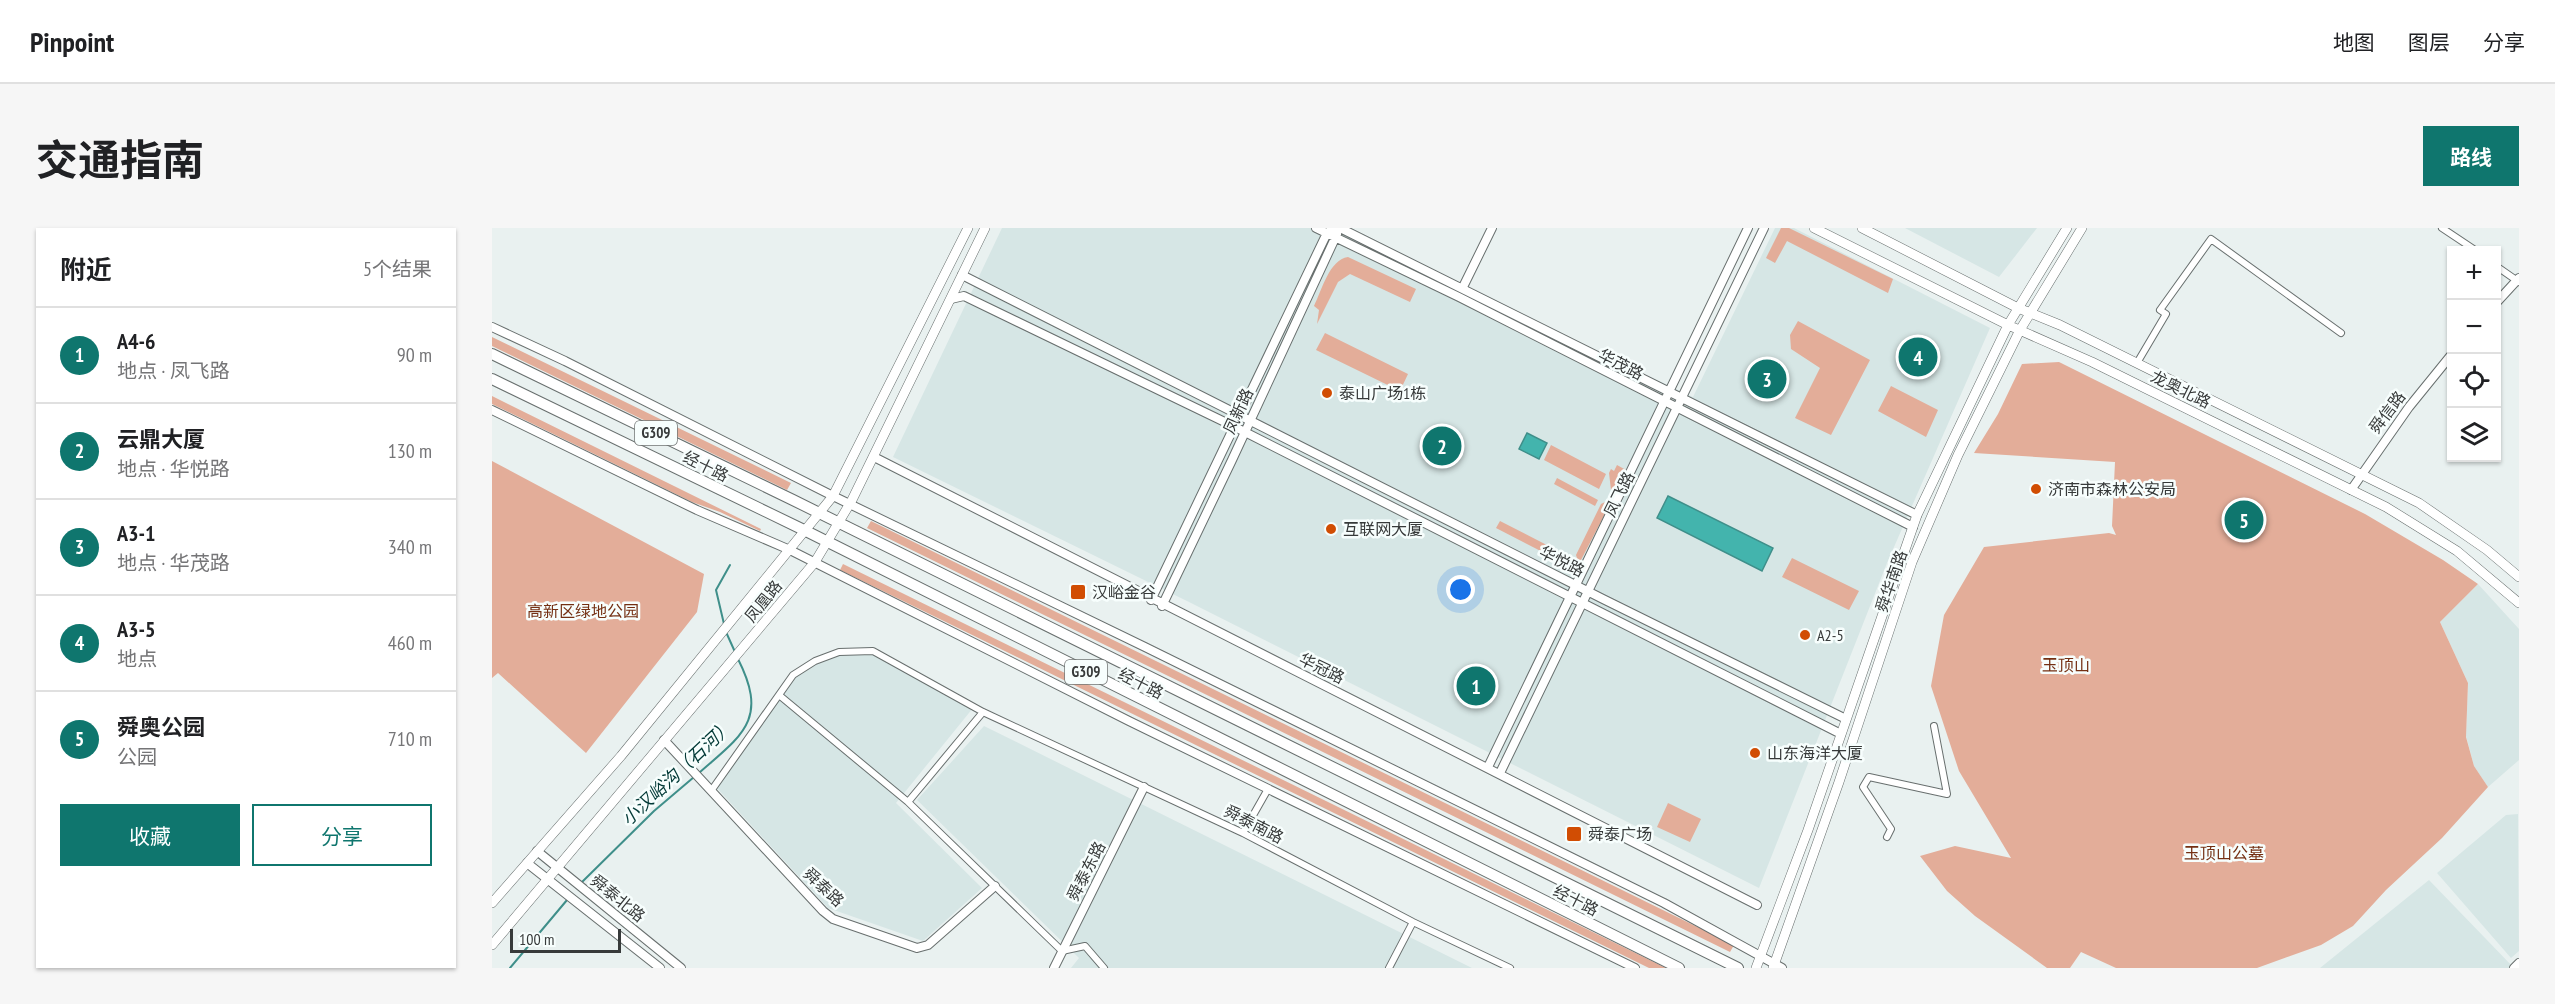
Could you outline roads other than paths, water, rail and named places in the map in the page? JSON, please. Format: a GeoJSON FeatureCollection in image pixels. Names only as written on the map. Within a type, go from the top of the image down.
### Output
{"type":"FeatureCollection","features":[{"type":"Feature","properties":{"kind":"highway","name":"经十路"},"geometry":{"type":"LineString","coordinates":[[492,354],[819,513]]}},
{"type":"Feature","properties":{"kind":"highway","name":"经十路"},"geometry":{"type":"LineString","coordinates":[[492,379],[806,531],[1679,968]]}},
{"type":"Feature","properties":{"kind":"highway","name":"G309"},"geometry":{"type":"LineString","coordinates":[[819,513],[838,523]]}},
{"type":"Feature","properties":{"kind":"highway","name":"经十路"},"geometry":{"type":"LineString","coordinates":[[838,523],[1738,968]]}},
{"type":"Feature","properties":{"kind":"main road","name":"凤凰路"},"geometry":{"type":"LineString","coordinates":[[492,903],[621,756],[717,641],[832,496],[968,228]]}},
{"type":"Feature","properties":{"kind":"main road","name":"凤凰路"},"geometry":{"type":"LineString","coordinates":[[492,945],[815,562],[850,504],[874,457],[985,228]]}},
{"type":"Feature","properties":{"kind":"main road","name":"龙奥北路"},"geometry":{"type":"LineString","coordinates":[[1814,228],[2008,325],[2092,362],[2386,507],[2439,538],[2487,574],[2519,603]]}},
{"type":"Feature","properties":{"kind":"main road","name":"龙奥北路"},"geometry":{"type":"LineString","coordinates":[[1862,228],[2018,308],[2030,311],[2137,363],[2419,503],[2487,550],[2519,577]]}},
{"type":"Feature","properties":{"kind":"main road","name":"舜华南路"},"geometry":{"type":"LineString","coordinates":[[1756,968],[1917,515],[2008,325],[2067,228]]}},
{"type":"Feature","properties":{"kind":"main road","name":"舜华南路"},"geometry":{"type":"LineString","coordinates":[[1776,967],[1912,562],[1958,455],[2020,330],[2082,228]]}},
{"type":"Feature","properties":{"kind":"street"},"geometry":{"type":"LineString","coordinates":[[1316,228],[1335,229]]}},
{"type":"Feature","properties":{"kind":"street"},"geometry":{"type":"LineString","coordinates":[[1463,287],[1492,228]]}},
{"type":"Feature","properties":{"kind":"street","name":"凤飞路"},"geometry":{"type":"LineString","coordinates":[[1488,767],[1748,228]]}},
{"type":"Feature","properties":{"kind":"street","name":"凤飞路"},"geometry":{"type":"LineString","coordinates":[[1500,773],[1764,228]]}},
{"type":"Feature","properties":{"kind":"street"},"geometry":{"type":"LineString","coordinates":[[2442,228],[2469,246]]}},
{"type":"Feature","properties":{"kind":"street","name":"凤新路"},"geometry":{"type":"LineString","coordinates":[[1162,606],[1337,238],[1335,229]]}},
{"type":"Feature","properties":{"kind":"street","name":"凤新路"},"geometry":{"type":"LineString","coordinates":[[1151,600],[1233,426],[1335,229]]}},
{"type":"Feature","properties":{"kind":"street","name":"华茂路"},"geometry":{"type":"LineString","coordinates":[[1335,229],[1463,287],[1917,515]]}},
{"type":"Feature","properties":{"kind":"street","name":"华茂路"},"geometry":{"type":"LineString","coordinates":[[1337,238],[1459,297],[1677,410],[1792,464],[1913,527]]}},
{"type":"Feature","properties":{"kind":"street"},"geometry":{"type":"LineString","coordinates":[[2137,363],[2166,315],[2160,310],[2211,238],[2340,333]]}},
{"type":"Feature","properties":{"kind":"street"},"geometry":{"type":"LineString","coordinates":[[2499,300],[2518,280],[2501,269]]}},
{"type":"Feature","properties":{"kind":"street","name":"华悦路"},"geometry":{"type":"LineString","coordinates":[[962,275],[1846,719]]}},
{"type":"Feature","properties":{"kind":"street"},"geometry":{"type":"LineString","coordinates":[[951,298],[964,296],[1233,426],[1841,734]]}},
{"type":"Feature","properties":{"kind":"street","name":"经十路"},"geometry":{"type":"LineString","coordinates":[[492,327],[565,361],[832,496],[1656,898],[1776,967]]}},
{"type":"Feature","properties":{"kind":"street","name":"舜信路"},"geometry":{"type":"LineString","coordinates":[[2351,490],[2409,407],[2447,359]]}},
{"type":"Feature","properties":{"kind":"street"},"geometry":{"type":"LineString","coordinates":[[492,410],[697,510],[815,562],[1129,722],[1635,968]]}},
{"type":"Feature","properties":{"kind":"street","name":"华冠路"},"geometry":{"type":"LineString","coordinates":[[874,457],[1162,606],[1500,773],[1757,905]]}},
{"type":"Feature","properties":{"kind":"street","name":"舜泰南路"},"geometry":{"type":"LineString","coordinates":[[711,791],[793,675],[815,661],[839,652],[873,651],[983,712],[1243,833],[1509,968]]}},
{"type":"Feature","properties":{"kind":"street"},"geometry":{"type":"LineString","coordinates":[[778,695],[908,802],[1062,951],[1085,946],[1104,968]]}},
{"type":"Feature","properties":{"kind":"street"},"geometry":{"type":"LineString","coordinates":[[908,802],[983,712]]}},
{"type":"Feature","properties":{"kind":"street"},"geometry":{"type":"LineString","coordinates":[[1887,837],[1892,829],[1863,787],[1869,777],[1947,794],[1935,726]]}},
{"type":"Feature","properties":{"kind":"street","name":"舜泰路"},"geometry":{"type":"LineString","coordinates":[[664,740],[833,919],[917,948],[928,945],[995,886]]}},
{"type":"Feature","properties":{"kind":"street","name":"舜泰东路"},"geometry":{"type":"LineString","coordinates":[[1054,968],[1144,787]]}},
{"type":"Feature","properties":{"kind":"street"},"geometry":{"type":"LineString","coordinates":[[1243,833],[1268,789]]}},
{"type":"Feature","properties":{"kind":"street","name":"舜泰北路"},"geometry":{"type":"LineString","coordinates":[[537,851],[681,968]]}},
{"type":"Feature","properties":{"kind":"street"},"geometry":{"type":"LineString","coordinates":[[527,863],[660,968]]}},
{"type":"Feature","properties":{"kind":"street"},"geometry":{"type":"LineString","coordinates":[[1389,968],[1413,921]]}},
{"type":"Feature","properties":{"kind":"street"},"geometry":{"type":"LineString","coordinates":[[2514,968],[2519,963]]}},
{"type":"Feature","properties":{"kind":"water"},"geometry":{"type":"Polygon","coordinates":[[[1527,433],[1547,443],[1539,459],[1519,449],[1527,433]]]}},
{"type":"Feature","properties":{"kind":"water"},"geometry":{"type":"Polygon","coordinates":[[[1668,496],[1773,548],[1762,571],[1657,518],[1668,496]]]}},
{"type":"Feature","properties":{"kind":"waterway","name":"小汉峪沟（石河）"},"geometry":{"type":"LineString","coordinates":[[724,624],[716,590],[730,565]]}},
{"type":"Feature","properties":{"kind":"waterway","name":"小汉峪沟（石河）"},"geometry":{"type":"LineString","coordinates":[[726,632],[735,652]]}},
{"type":"Feature","properties":{"kind":"waterway","name":"小汉峪沟（石河）"},"geometry":{"type":"LineString","coordinates":[[699,773],[728,748],[746,725],[751,712],[751,697],[747,680],[738,659]]}},
{"type":"Feature","properties":{"kind":"waterway","name":"小汉峪沟（石河）"},"geometry":{"type":"LineString","coordinates":[[580,884],[654,811],[694,777]]}},
{"type":"Feature","properties":{"kind":"waterway","name":"小汉峪沟（石河）"},"geometry":{"type":"LineString","coordinates":[[510,968],[567,900]]}},
{"type":"Feature","properties":{"kind":"place","name":"A3-5"},"geometry":{"type":"Point","coordinates":[1918,357]}},
{"type":"Feature","properties":{"kind":"place","name":"A3-1"},"geometry":{"type":"Point","coordinates":[1767,379]}},
{"type":"Feature","properties":{"kind":"place","name":"泰山广场1栋"},"geometry":{"type":"Point","coordinates":[1327,393]}},
{"type":"Feature","properties":{"kind":"place","name":"云鼎大厦"},"geometry":{"type":"Point","coordinates":[1442,446]}},
{"type":"Feature","properties":{"kind":"place","name":"济南市森林公安局"},"geometry":{"type":"Point","coordinates":[2036,489]}},
{"type":"Feature","properties":{"kind":"place","name":"舜奥公园"},"geometry":{"type":"Point","coordinates":[2244,520]}},
{"type":"Feature","properties":{"kind":"place","name":"互联网大厦"},"geometry":{"type":"Point","coordinates":[1331,529]}},
{"type":"Feature","properties":{"kind":"place","name":"汉峪金谷"},"geometry":{"type":"Point","coordinates":[1078,592]}},
{"type":"Feature","properties":{"kind":"place","name":"A2-5"},"geometry":{"type":"Point","coordinates":[1805,635]}},
{"type":"Feature","properties":{"kind":"place","name":"A4-6"},"geometry":{"type":"Point","coordinates":[1476,686]}},
{"type":"Feature","properties":{"kind":"place","name":"山东海洋大厦"},"geometry":{"type":"Point","coordinates":[1755,753]}},
{"type":"Feature","properties":{"kind":"place","name":"舜泰广场"},"geometry":{"type":"Point","coordinates":[1574,834]}},
{"type":"Feature","properties":{"kind":"park label","name":"高新区绿地公园"},"geometry":{"type":"Point","coordinates":[583,611]}},
{"type":"Feature","properties":{"kind":"park label","name":"玉顶山"},"geometry":{"type":"Point","coordinates":[2066,665]}},
{"type":"Feature","properties":{"kind":"park label","name":"玉顶山公墓"},"geometry":{"type":"Point","coordinates":[2224,853]}}]}
